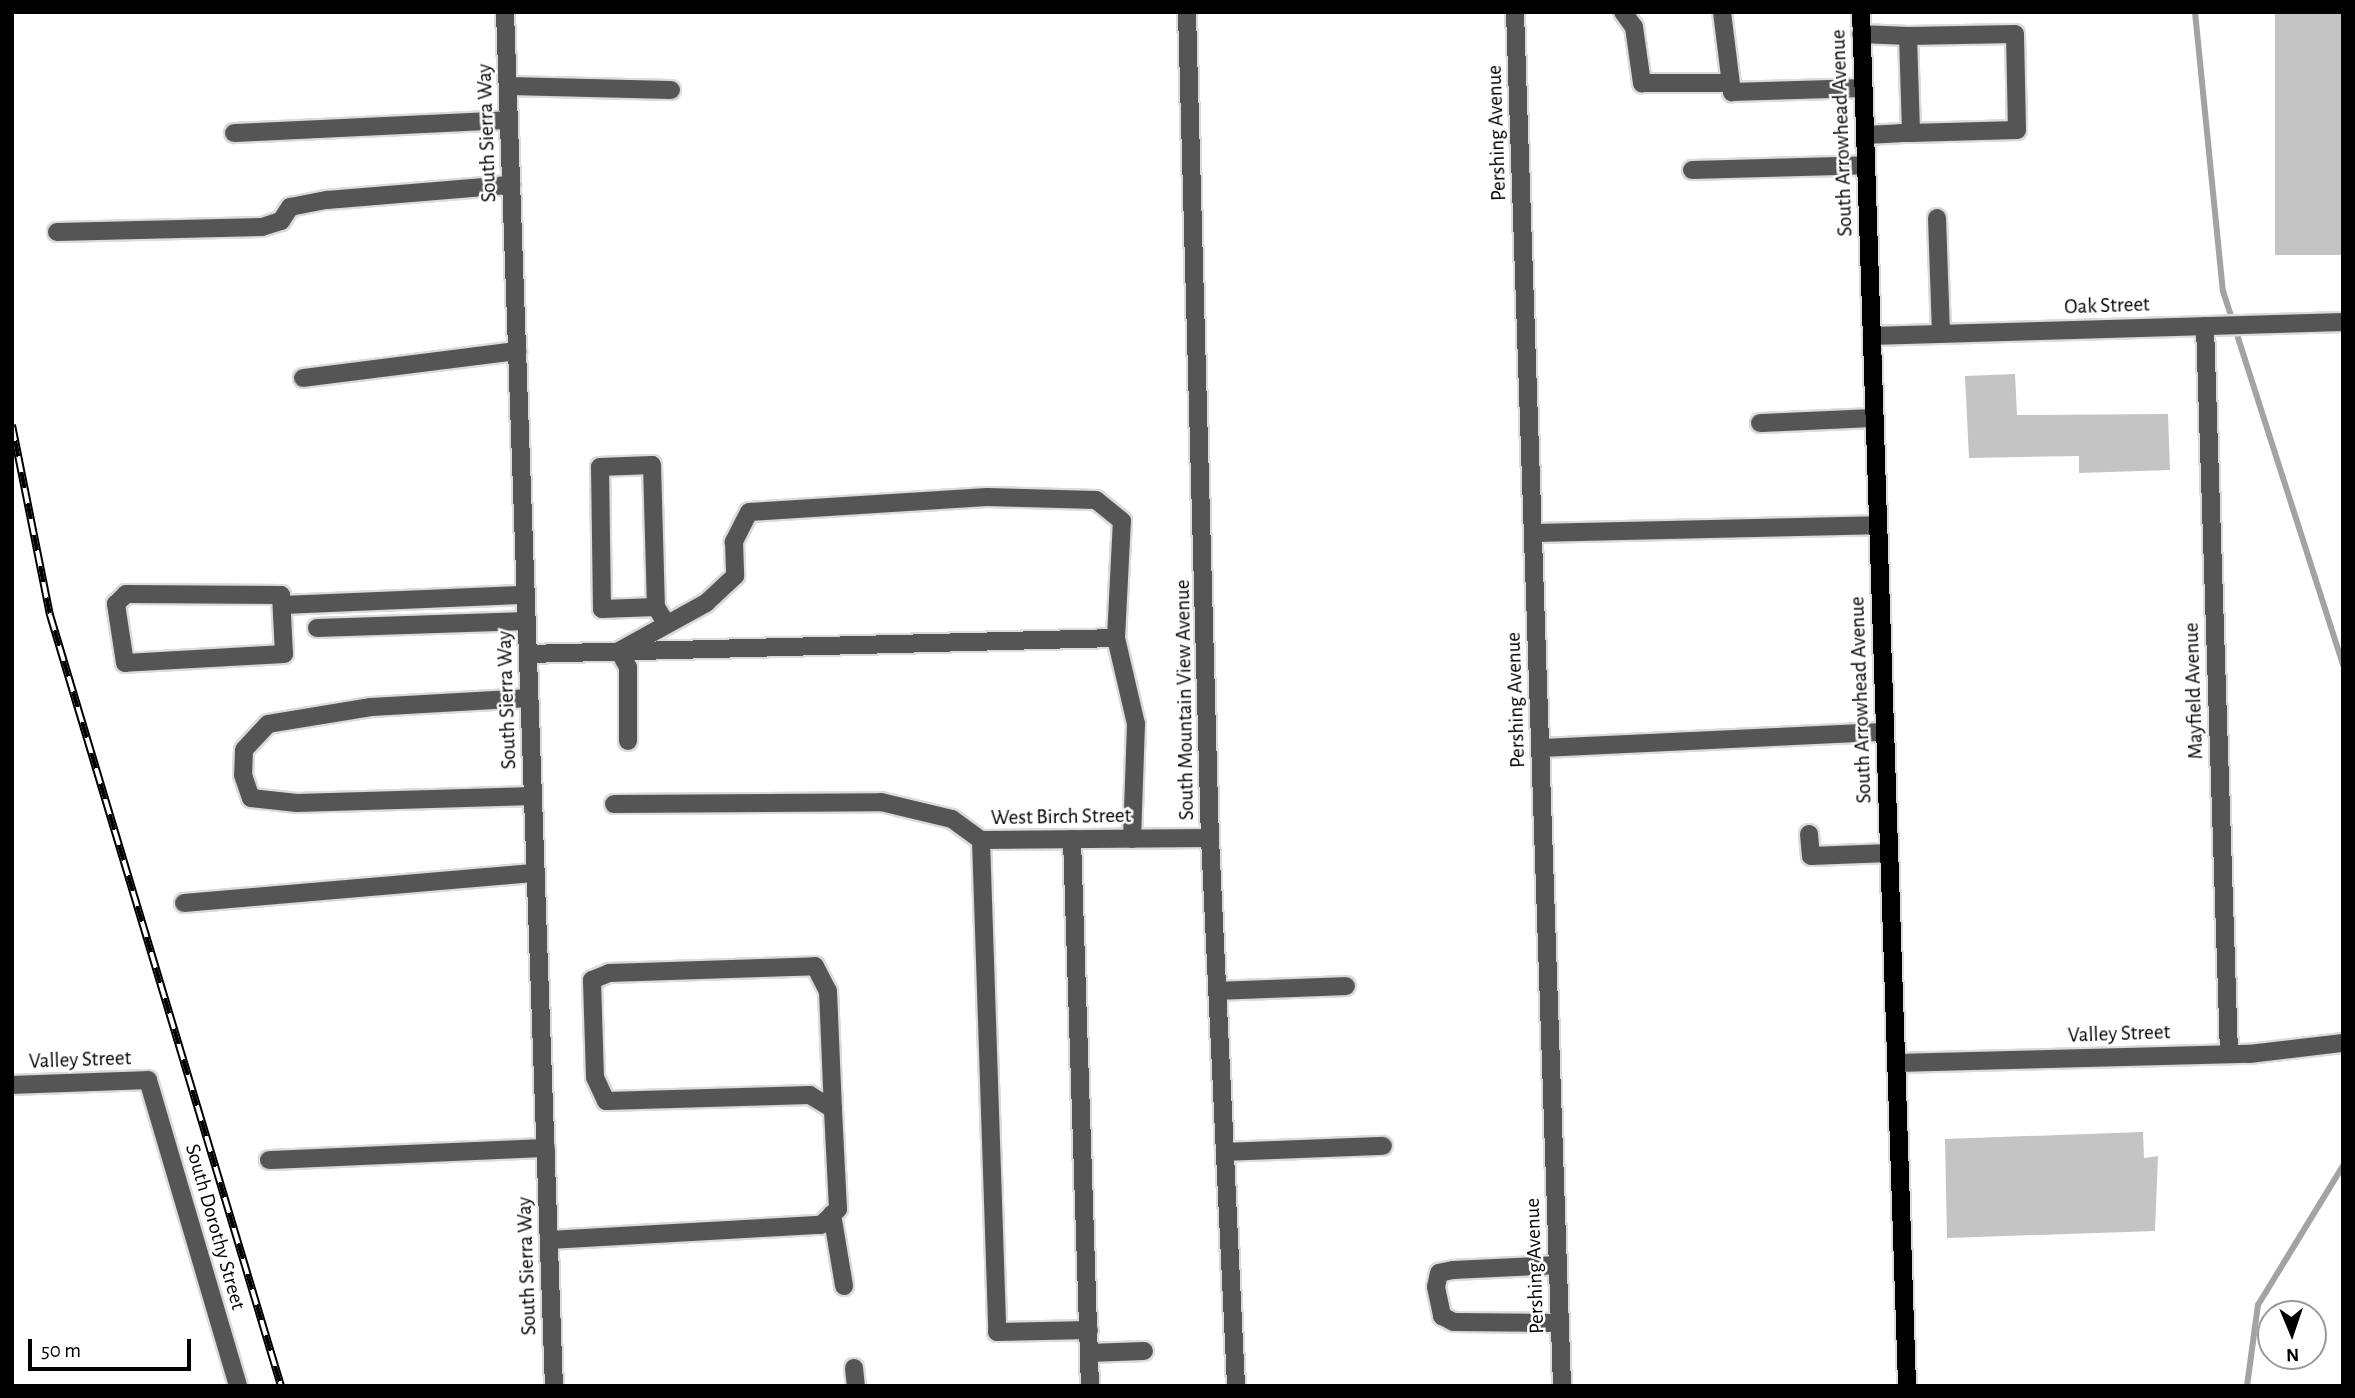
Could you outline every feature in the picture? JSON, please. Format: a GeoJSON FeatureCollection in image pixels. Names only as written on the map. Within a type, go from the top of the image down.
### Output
{"type":"FeatureCollection","features":[{"type":"Feature","properties":{"kind":"main road","name":"South Arrowhead Avenue"},"geometry":{"type":"LineString","coordinates":[[1861,12],[1907,1386]]}},
{"type":"Feature","properties":{"kind":"street","name":"South Sierra Way"},"geometry":{"type":"LineString","coordinates":[[505,12],[554,1386]]}},
{"type":"Feature","properties":{"kind":"street","name":"South Mountain View Avenue"},"geometry":{"type":"LineString","coordinates":[[1187,12],[1210,838],[1236,1386]]}},
{"type":"Feature","properties":{"kind":"street","name":"Pershing Avenue"},"geometry":{"type":"LineString","coordinates":[[1516,12],[1562,1386]]}},
{"type":"Feature","properties":{"kind":"street"},"geometry":{"type":"LineString","coordinates":[[1623,12],[1634,27],[1642,83],[1728,83]]}},
{"type":"Feature","properties":{"kind":"street"},"geometry":{"type":"LineString","coordinates":[[1722,12],[1728,83],[1732,92],[1863,88]]}},
{"type":"Feature","properties":{"kind":"street"},"geometry":{"type":"LineString","coordinates":[[1861,34],[2015,34],[2017,130],[1865,135]]}},
{"type":"Feature","properties":{"kind":"street"},"geometry":{"type":"LineString","coordinates":[[1908,36],[1912,133]]}},
{"type":"Feature","properties":{"kind":"street"},"geometry":{"type":"LineString","coordinates":[[508,86],[671,90]]}},
{"type":"Feature","properties":{"kind":"street"},"geometry":{"type":"LineString","coordinates":[[234,133],[509,120]]}},
{"type":"Feature","properties":{"kind":"street"},"geometry":{"type":"LineString","coordinates":[[1692,170],[1866,164]]}},
{"type":"Feature","properties":{"kind":"street"},"geometry":{"type":"LineString","coordinates":[[57,232],[262,227],[281,221],[290,207],[327,200],[511,185]]}},
{"type":"Feature","properties":{"kind":"street"},"geometry":{"type":"LineString","coordinates":[[1937,218],[1941,334]]}},
{"type":"Feature","properties":{"kind":"street","name":"Oak Street"},"geometry":{"type":"LineString","coordinates":[[1872,336],[2343,322]]}},
{"type":"Feature","properties":{"kind":"street","name":"Mayfield Avenue"},"geometry":{"type":"LineString","coordinates":[[2205,326],[2229,1054]]}},
{"type":"Feature","properties":{"kind":"street"},"geometry":{"type":"LineString","coordinates":[[303,378],[517,351]]}},
{"type":"Feature","properties":{"kind":"street"},"geometry":{"type":"LineString","coordinates":[[1760,423],[1875,418]]}},
{"type":"Feature","properties":{"kind":"street"},"geometry":{"type":"LineString","coordinates":[[656,607],[602,609],[600,467],[652,465],[656,607],[666,623]]}},
{"type":"Feature","properties":{"kind":"street"},"geometry":{"type":"LineString","coordinates":[[619,651],[706,603],[735,576],[734,542],[749,512],[987,497],[1096,500],[1122,521],[1116,638],[1136,724],[1132,839]]}},
{"type":"Feature","properties":{"kind":"street"},"geometry":{"type":"LineString","coordinates":[[1533,533],[1878,524]]}},
{"type":"Feature","properties":{"kind":"street"},"geometry":{"type":"LineString","coordinates":[[126,594],[277,594],[283,605],[286,649],[279,657],[130,664],[121,658],[116,604],[126,594]]}},
{"type":"Feature","properties":{"kind":"street"},"geometry":{"type":"LineString","coordinates":[[283,605],[526,595]]}},
{"type":"Feature","properties":{"kind":"street"},"geometry":{"type":"LineString","coordinates":[[317,628],[527,621]]}},
{"type":"Feature","properties":{"kind":"street"},"geometry":{"type":"LineString","coordinates":[[528,654],[1116,638]]}},
{"type":"Feature","properties":{"kind":"street"},"geometry":{"type":"LineString","coordinates":[[619,651],[628,667],[628,741]]}},
{"type":"Feature","properties":{"kind":"street"},"geometry":{"type":"LineString","coordinates":[[529,698],[370,707],[268,724],[244,750],[243,775],[251,798],[297,803],[533,796]]}},
{"type":"Feature","properties":{"kind":"street"},"geometry":{"type":"LineString","coordinates":[[1541,748],[1885,732]]}},
{"type":"Feature","properties":{"kind":"street","name":"West Birch Street"},"geometry":{"type":"LineString","coordinates":[[614,804],[881,802],[952,819],[981,840],[1210,838]]}},
{"type":"Feature","properties":{"kind":"street"},"geometry":{"type":"LineString","coordinates":[[1809,834],[1811,856],[1889,853]]}},
{"type":"Feature","properties":{"kind":"street"},"geometry":{"type":"LineString","coordinates":[[1072,839],[1090,1386]]}},
{"type":"Feature","properties":{"kind":"street"},"geometry":{"type":"LineString","coordinates":[[981,840],[998,1332],[1089,1330]]}},
{"type":"Feature","properties":{"kind":"street"},"geometry":{"type":"LineString","coordinates":[[184,903],[536,873]]}},
{"type":"Feature","properties":{"kind":"street"},"geometry":{"type":"LineString","coordinates":[[549,1240],[821,1225],[838,1209],[828,991],[815,966],[609,972],[592,980],[595,1077],[606,1101],[810,1095],[833,1109]]}},
{"type":"Feature","properties":{"kind":"street"},"geometry":{"type":"LineString","coordinates":[[1217,991],[1346,986]]}},
{"type":"Feature","properties":{"kind":"street","name":"Valley Street"},"geometry":{"type":"LineString","coordinates":[[1896,1063],[2229,1054],[2339,1044]]}},
{"type":"Feature","properties":{"kind":"street","name":"Valley Street"},"geometry":{"type":"LineString","coordinates":[[12,1085],[148,1080]]}},
{"type":"Feature","properties":{"kind":"street","name":"South Dorothy Street"},"geometry":{"type":"LineString","coordinates":[[148,1080],[238,1386]]}},
{"type":"Feature","properties":{"kind":"street"},"geometry":{"type":"LineString","coordinates":[[1225,1152],[1383,1146]]}},
{"type":"Feature","properties":{"kind":"street"},"geometry":{"type":"LineString","coordinates":[[269,1160],[546,1148]]}},
{"type":"Feature","properties":{"kind":"street"},"geometry":{"type":"LineString","coordinates":[[832,1214],[844,1286]]}},
{"type":"Feature","properties":{"kind":"street"},"geometry":{"type":"LineString","coordinates":[[1558,1265],[1453,1270],[1439,1273],[1436,1287],[1442,1317],[1454,1322],[1560,1323]]}},
{"type":"Feature","properties":{"kind":"street"},"geometry":{"type":"LineString","coordinates":[[1089,1353],[1144,1351]]}},
{"type":"Feature","properties":{"kind":"building"},"geometry":{"type":"Polygon","coordinates":[[[2275,12],[2343,12],[2343,255],[2275,255],[2275,12]]]}},
{"type":"Feature","properties":{"kind":"building"},"geometry":{"type":"Polygon","coordinates":[[[2015,374],[2017,415],[2168,414],[2170,470],[2079,473],[2079,456],[1969,458],[1965,376],[2015,374]]]}},
{"type":"Feature","properties":{"kind":"building"},"geometry":{"type":"Polygon","coordinates":[[[2143,1132],[2144,1158],[2158,1156],[2155,1231],[1947,1238],[1945,1139],[2143,1132]]]}},
{"type":"Feature","properties":{"kind":"waterway"},"geometry":{"type":"LineString","coordinates":[[2195,12],[2223,291],[2343,665]]}},
{"type":"Feature","properties":{"kind":"waterway"},"geometry":{"type":"LineString","coordinates":[[2247,1386],[2258,1305],[2343,1166]]}},
{"type":"Feature","properties":{"kind":"railway"},"geometry":{"type":"LineString","coordinates":[[12,425],[50,615],[281,1386]]}}]}
